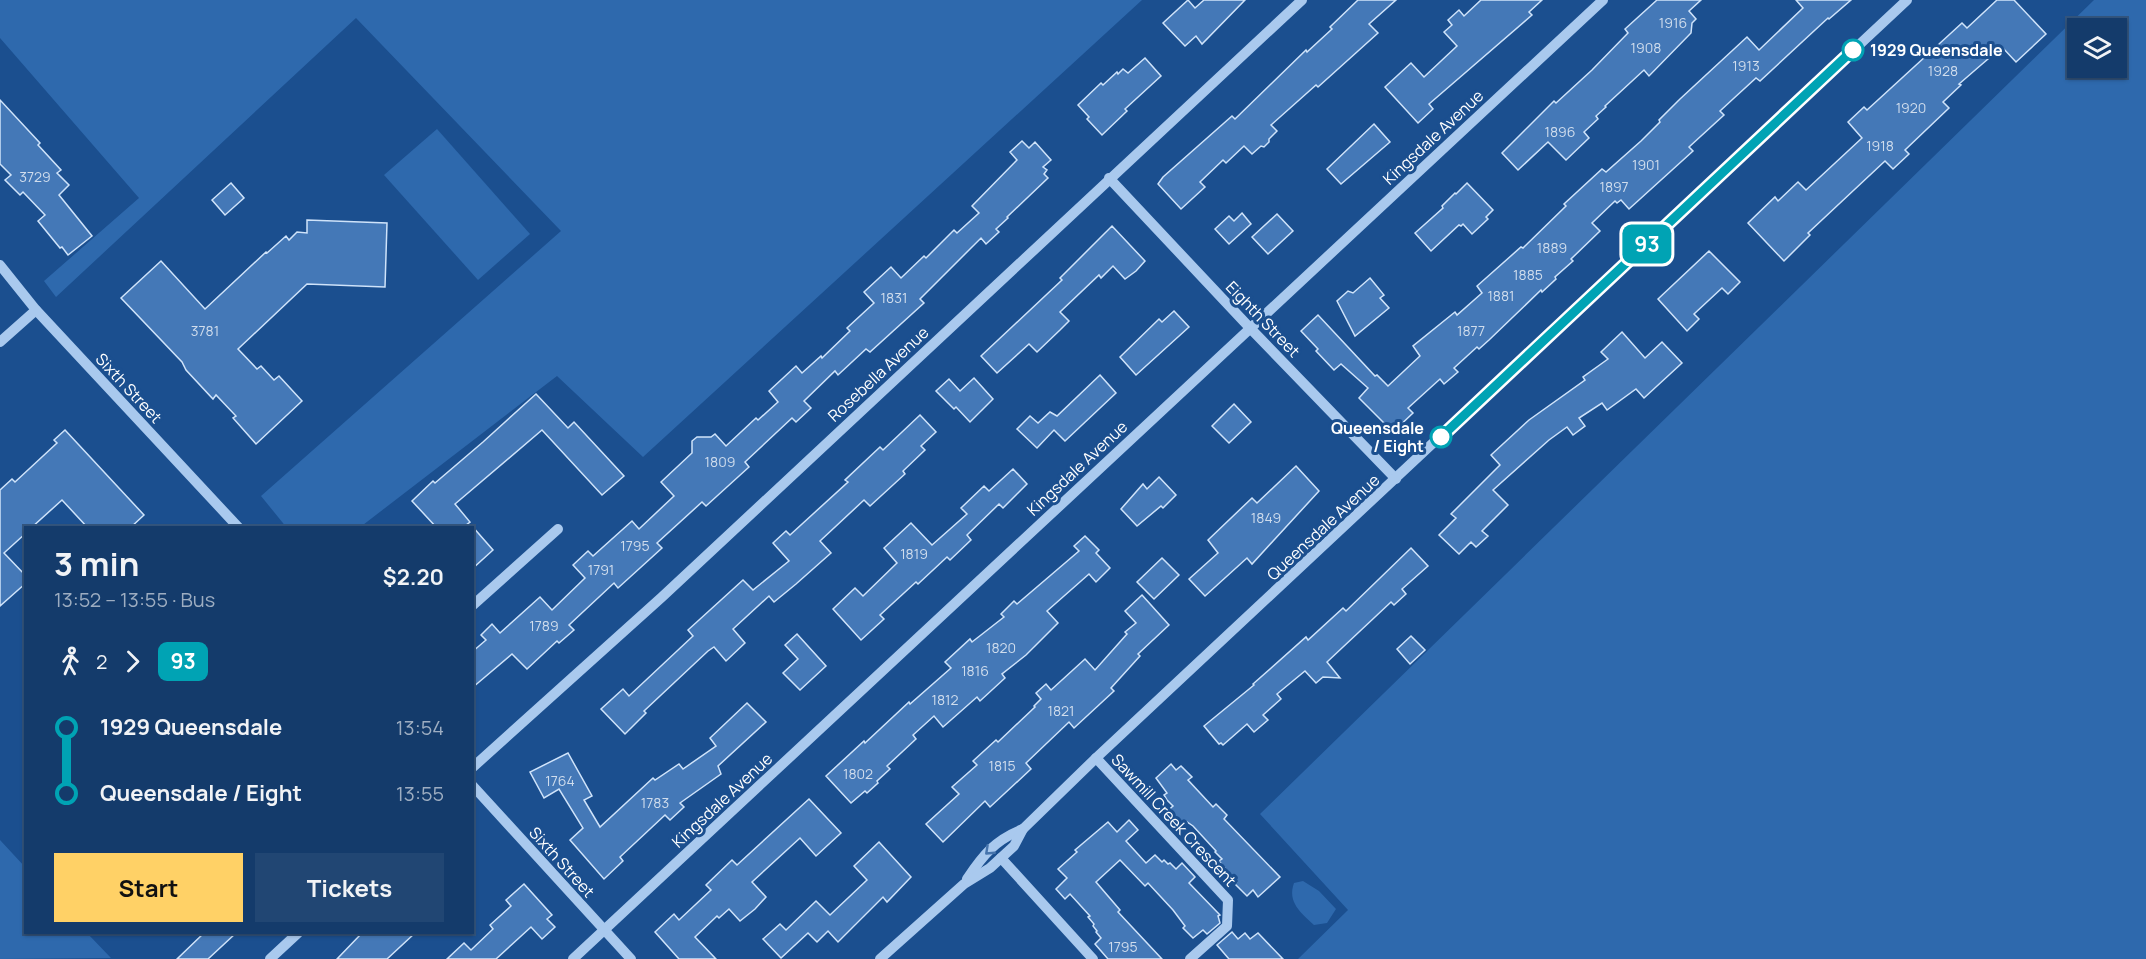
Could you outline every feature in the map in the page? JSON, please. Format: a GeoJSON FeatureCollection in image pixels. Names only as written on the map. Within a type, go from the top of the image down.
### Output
{"type":"FeatureCollection","features":[{"type":"Feature","properties":{"kind":"street","name":"Rosebella Avenue"},"geometry":{"type":"LineString","coordinates":[[474,766],[662,597],[1302,0]]}},
{"type":"Feature","properties":{"kind":"street","name":"Kingsdale Avenue"},"geometry":{"type":"LineString","coordinates":[[573,959],[1603,0]]}},
{"type":"Feature","properties":{"kind":"street","name":"Queensdale Avenue"},"geometry":{"type":"LineString","coordinates":[[880,959],[964,884],[990,868],[1014,846],[1023,829],[1096,758],[1907,0]]}},
{"type":"Feature","properties":{"kind":"street","name":"Eighth Street"},"geometry":{"type":"LineString","coordinates":[[1109,178],[1396,479]]}},
{"type":"Feature","properties":{"kind":"street","name":"Sixth Street"},"geometry":{"type":"LineString","coordinates":[[0,266],[36,310],[237,526]]}},
{"type":"Feature","properties":{"kind":"street"},"geometry":{"type":"LineString","coordinates":[[0,342],[36,310]]}},
{"type":"Feature","properties":{"kind":"street"},"geometry":{"type":"LineString","coordinates":[[474,604],[558,529]]}},
{"type":"Feature","properties":{"kind":"street","name":"Sawmill Creek Crescent"},"geometry":{"type":"LineString","coordinates":[[1096,758],[1228,900],[1227,926],[1190,959]]}},
{"type":"Feature","properties":{"kind":"street","name":"Sixth Street"},"geometry":{"type":"LineString","coordinates":[[474,787],[631,959]]}},
{"type":"Feature","properties":{"kind":"street","name":"Queensdale Avenue"},"geometry":{"type":"LineString","coordinates":[[964,884],[981,858],[1005,836],[1023,829]]}},
{"type":"Feature","properties":{"kind":"street"},"geometry":{"type":"LineString","coordinates":[[1001,858],[1093,959]]}},
{"type":"Feature","properties":{"kind":"street"},"geometry":{"type":"LineString","coordinates":[[270,959],[297,934]]}},
{"type":"Feature","properties":{"kind":"shaded area"},"geometry":{"type":"Polygon","coordinates":[[[0,0],[1142,0],[643,457],[557,376],[362,526],[285,526],[261,496],[561,231],[356,18],[56,297],[44,281],[139,198],[0,38],[0,0]]]}},
{"type":"Feature","properties":{"kind":"shaded area"},"geometry":{"type":"Polygon","coordinates":[[[2094,0],[2146,0],[2146,959],[1298,959],[1348,910],[1260,814],[2067,26],[2067,78],[2127,78],[2127,18],[2076,18],[2094,0]]]}},
{"type":"Feature","properties":{"kind":"shaded area"},"geometry":{"type":"Polygon","coordinates":[[[437,129],[530,234],[478,280],[384,175],[437,129]]]}},
{"type":"Feature","properties":{"kind":"shaded area"},"geometry":{"type":"Polygon","coordinates":[[[0,840],[24,866],[24,934],[88,934],[111,958],[0,959],[0,840]]]}},
{"type":"Feature","properties":{"kind":"shaded area"},"geometry":{"type":"Polygon","coordinates":[[[1303,881],[1319,891],[1336,909],[1327,923],[1314,925],[1296,907],[1292,890],[1294,883],[1303,881]]]}},
{"type":"Feature","properties":{"kind":"building"},"geometry":{"type":"Polygon","coordinates":[[[1188,0],[1195,8],[1204,0],[1245,0],[1202,44],[1196,36],[1185,46],[1163,23],[1188,0]]]}},
{"type":"Feature","properties":{"kind":"building"},"geometry":{"type":"Polygon","coordinates":[[[1358,0],[1396,0],[1369,24],[1378,33],[1318,87],[1316,85],[1271,125],[1277,131],[1264,147],[1261,146],[1252,154],[1244,146],[1226,163],[1223,160],[1200,182],[1205,187],[1181,209],[1158,184],[1163,177],[1232,116],[1235,119],[1306,50],[1307,52],[1332,29],[1330,27],[1358,0]]]}},
{"type":"Feature","properties":{"kind":"building"},"geometry":{"type":"Polygon","coordinates":[[[1481,0],[1542,0],[1529,12],[1532,15],[1429,104],[1433,109],[1418,123],[1385,87],[1411,63],[1424,77],[1457,46],[1444,32],[1452,25],[1448,20],[1459,10],[1464,16],[1481,0]]]}},
{"type":"Feature","properties":{"kind":"building"},"geometry":{"type":"Polygon","coordinates":[[[1657,0],[1701,0],[1689,11],[1696,19],[1692,23],[1691,33],[1649,76],[1644,70],[1605,106],[1596,116],[1598,119],[1584,132],[1589,138],[1566,160],[1548,142],[1518,170],[1502,153],[1554,101],[1556,103],[1592,70],[1628,33],[1625,29],[1657,0]]]}},
{"type":"Feature","properties":{"kind":"building"},"geometry":{"type":"Polygon","coordinates":[[[1796,0],[1851,0],[1828,18],[1760,81],[1756,78],[1720,111],[1724,115],[1689,147],[1693,151],[1629,209],[1621,200],[1617,203],[1615,201],[1592,223],[1600,231],[1571,259],[1573,261],[1555,277],[1556,279],[1542,292],[1541,290],[1479,349],[1477,347],[1454,368],[1458,372],[1444,384],[1440,379],[1408,408],[1413,413],[1393,432],[1359,398],[1368,388],[1341,364],[1334,370],[1301,331],[1318,315],[1375,376],[1377,375],[1388,386],[1420,356],[1413,346],[1455,312],[1457,315],[1482,293],[1477,286],[1521,247],[1523,248],[1566,206],[1564,204],[1602,169],[1606,172],[1641,141],[1680,99],[1747,37],[1759,50],[1803,8],[1796,0]]]}},
{"type":"Feature","properties":{"kind":"building"},"geometry":{"type":"Polygon","coordinates":[[[1997,0],[2014,0],[2046,34],[2016,62],[2002,47],[1959,84],[1961,85],[1943,102],[1949,108],[1905,150],[1909,154],[1893,169],[1885,161],[1808,233],[1810,235],[1784,261],[1748,223],[1775,197],[1778,201],[1798,182],[1806,190],[1862,138],[1848,122],[1864,107],[1867,110],[1962,23],[1967,28],[1997,0]]]}},
{"type":"Feature","properties":{"kind":"building"},"geometry":{"type":"Polygon","coordinates":[[[1145,58],[1161,76],[1125,109],[1127,111],[1102,135],[1078,105],[1101,83],[1103,85],[1123,69],[1128,73],[1145,58]]]}},
{"type":"Feature","properties":{"kind":"building"},"geometry":{"type":"Polygon","coordinates":[[[0,100],[40,143],[38,145],[61,170],[57,173],[69,185],[59,195],[92,236],[68,255],[38,221],[45,215],[23,192],[20,195],[5,180],[11,175],[0,164],[0,100]]]}},
{"type":"Feature","properties":{"kind":"building"},"geometry":{"type":"Polygon","coordinates":[[[1374,124],[1390,142],[1341,184],[1327,169],[1374,124]]]}},
{"type":"Feature","properties":{"kind":"building"},"geometry":{"type":"Polygon","coordinates":[[[1022,141],[1029,148],[1035,142],[1051,160],[1043,167],[1047,170],[1044,174],[1048,178],[996,229],[999,232],[986,244],[981,238],[920,299],[924,303],[870,352],[866,349],[838,375],[835,371],[804,401],[811,408],[796,422],[792,418],[745,462],[749,467],[706,506],[702,502],[657,543],[662,548],[618,588],[614,583],[569,625],[574,630],[559,643],[557,641],[527,669],[512,654],[474,686],[474,650],[486,640],[481,635],[492,624],[500,633],[540,597],[552,610],[585,578],[573,565],[588,551],[593,556],[632,521],[639,529],[674,496],[661,482],[692,453],[692,441],[697,437],[711,437],[715,434],[726,446],[756,418],[758,420],[778,402],[769,391],[796,366],[802,373],[821,356],[822,358],[850,331],[847,328],[874,303],[864,292],[891,267],[901,278],[924,256],[926,258],[954,230],[957,233],[979,213],[972,206],[1017,160],[1010,152],[1022,141]]]}},
{"type":"Feature","properties":{"kind":"building"},"geometry":{"type":"Polygon","coordinates":[[[231,183],[244,198],[225,215],[212,200],[231,183]]]}},
{"type":"Feature","properties":{"kind":"building"},"geometry":{"type":"Polygon","coordinates":[[[1467,183],[1493,210],[1486,217],[1488,219],[1472,234],[1463,224],[1459,225],[1431,251],[1415,233],[1467,183]]]}},
{"type":"Feature","properties":{"kind":"building"},"geometry":{"type":"Polygon","coordinates":[[[1242,213],[1251,224],[1229,244],[1215,229],[1229,216],[1234,221],[1242,213]]]}},
{"type":"Feature","properties":{"kind":"building"},"geometry":{"type":"Polygon","coordinates":[[[1277,214],[1293,231],[1268,254],[1252,237],[1277,214]]]}},
{"type":"Feature","properties":{"kind":"building"},"geometry":{"type":"Polygon","coordinates":[[[307,220],[387,223],[385,287],[307,284],[238,349],[257,369],[261,366],[274,380],[279,376],[302,401],[256,444],[233,418],[236,416],[216,395],[213,399],[186,370],[182,362],[121,298],[161,261],[205,309],[286,236],[289,240],[297,232],[307,233],[307,220]]]}},
{"type":"Feature","properties":{"kind":"building"},"geometry":{"type":"Polygon","coordinates":[[[1112,226],[1145,261],[1125,279],[1113,266],[1101,278],[1099,275],[1060,312],[1069,321],[1060,330],[1037,352],[1029,344],[997,373],[981,356],[1062,280],[1060,278],[1112,226]]]}},
{"type":"Feature","properties":{"kind":"building"},"geometry":{"type":"Polygon","coordinates":[[[1709,251],[1740,282],[1728,294],[1722,288],[1694,314],[1699,319],[1687,331],[1658,299],[1709,251]]]}},
{"type":"Feature","properties":{"kind":"building"},"geometry":{"type":"Polygon","coordinates":[[[1370,278],[1384,295],[1380,298],[1389,308],[1355,336],[1337,301],[1348,291],[1353,293],[1370,278]]]}},
{"type":"Feature","properties":{"kind":"building"},"geometry":{"type":"Polygon","coordinates":[[[1174,311],[1189,327],[1136,375],[1120,357],[1159,319],[1162,322],[1174,311]]]}},
{"type":"Feature","properties":{"kind":"building"},"geometry":{"type":"Polygon","coordinates":[[[1622,332],[1645,358],[1662,342],[1682,363],[1644,398],[1636,389],[1607,410],[1602,403],[1579,418],[1585,426],[1573,435],[1567,427],[1549,440],[1493,490],[1508,505],[1482,531],[1488,536],[1476,547],[1471,542],[1459,554],[1439,535],[1456,518],[1451,514],[1500,465],[1491,455],[1529,420],[1585,380],[1583,377],[1608,359],[1601,352],[1622,332]]]}},
{"type":"Feature","properties":{"kind":"building"},"geometry":{"type":"Polygon","coordinates":[[[1100,375],[1116,393],[1065,441],[1054,430],[1037,448],[1017,429],[1030,416],[1038,423],[1050,412],[1057,416],[1100,375]]]}},
{"type":"Feature","properties":{"kind":"building"},"geometry":{"type":"Polygon","coordinates":[[[974,378],[993,399],[970,422],[936,391],[949,379],[960,391],[974,378]]]}},
{"type":"Feature","properties":{"kind":"building"},"geometry":{"type":"Polygon","coordinates":[[[536,394],[568,428],[574,422],[624,476],[602,495],[542,430],[455,504],[470,522],[465,526],[435,526],[412,501],[433,481],[435,483],[536,394]]]}},
{"type":"Feature","properties":{"kind":"building"},"geometry":{"type":"Polygon","coordinates":[[[1234,404],[1251,422],[1229,443],[1212,426],[1234,404]]]}},
{"type":"Feature","properties":{"kind":"building"},"geometry":{"type":"Polygon","coordinates":[[[920,415],[936,432],[921,446],[925,450],[903,471],[905,474],[870,506],[864,500],[820,541],[831,553],[774,602],[769,596],[733,629],[745,643],[726,661],[714,647],[708,651],[644,711],[646,713],[625,734],[601,709],[623,689],[629,696],[693,636],[688,630],[743,580],[753,590],[789,561],[773,543],[786,531],[790,535],[848,482],[845,480],[880,447],[883,450],[920,415]]]}},
{"type":"Feature","properties":{"kind":"building"},"geometry":{"type":"Polygon","coordinates":[[[65,430],[144,515],[132,526],[86,526],[62,500],[33,526],[24,526],[24,535],[4,553],[24,574],[24,585],[0,606],[0,490],[12,479],[15,482],[57,443],[54,440],[65,430]]]}},
{"type":"Feature","properties":{"kind":"building"},"geometry":{"type":"Polygon","coordinates":[[[1296,466],[1319,491],[1252,564],[1247,558],[1205,596],[1189,579],[1218,553],[1208,540],[1252,498],[1257,503],[1296,466]]]}},
{"type":"Feature","properties":{"kind":"building"},"geometry":{"type":"Polygon","coordinates":[[[1013,469],[1027,484],[1003,508],[999,504],[967,535],[971,540],[950,560],[947,557],[880,615],[884,619],[861,640],[833,609],[855,588],[863,596],[897,563],[884,548],[911,523],[932,545],[967,514],[961,508],[984,486],[989,491],[1013,469]]]}},
{"type":"Feature","properties":{"kind":"building"},"geometry":{"type":"Polygon","coordinates":[[[1159,477],[1176,495],[1163,508],[1161,506],[1137,526],[1121,509],[1143,484],[1147,489],[1159,477]]]}},
{"type":"Feature","properties":{"kind":"building"},"geometry":{"type":"Polygon","coordinates":[[[474,528],[493,550],[474,567],[474,528]]]}},
{"type":"Feature","properties":{"kind":"building"},"geometry":{"type":"Polygon","coordinates":[[[1085,536],[1099,550],[1096,553],[1110,568],[1096,582],[1089,574],[1047,611],[1058,623],[1026,655],[1002,674],[1005,678],[980,701],[977,697],[943,727],[934,716],[913,735],[916,739],[887,766],[890,769],[877,781],[878,783],[851,803],[826,776],[951,668],[945,662],[970,639],[972,642],[1004,617],[1001,614],[1014,601],[1017,604],[1079,551],[1074,546],[1085,536]]]}},
{"type":"Feature","properties":{"kind":"building"},"geometry":{"type":"Polygon","coordinates":[[[1411,548],[1428,566],[1402,589],[1406,594],[1394,605],[1391,602],[1327,662],[1340,678],[1323,677],[1316,683],[1305,671],[1277,694],[1281,699],[1263,715],[1268,720],[1254,732],[1247,724],[1223,745],[1219,744],[1204,726],[1254,685],[1306,637],[1308,640],[1343,608],[1346,611],[1411,548]]]}},
{"type":"Feature","properties":{"kind":"building"},"geometry":{"type":"Polygon","coordinates":[[[1162,558],[1179,575],[1154,599],[1137,582],[1162,558]]]}},
{"type":"Feature","properties":{"kind":"building"},"geometry":{"type":"Polygon","coordinates":[[[1142,595],[1169,625],[1138,654],[1140,656],[1111,688],[1114,691],[1074,728],[1069,722],[1026,763],[1031,769],[990,807],[985,801],[943,842],[926,824],[959,794],[952,787],[977,765],[973,761],[996,740],[998,742],[1035,707],[1041,699],[1036,693],[1046,684],[1051,690],[1085,659],[1095,670],[1127,634],[1125,632],[1136,623],[1125,611],[1142,595]]]}},
{"type":"Feature","properties":{"kind":"building"},"geometry":{"type":"Polygon","coordinates":[[[797,634],[826,666],[800,690],[783,673],[798,659],[785,645],[797,634]]]}},
{"type":"Feature","properties":{"kind":"building"},"geometry":{"type":"Polygon","coordinates":[[[1411,636],[1425,650],[1410,664],[1397,649],[1411,636]]]}},
{"type":"Feature","properties":{"kind":"building"},"geometry":{"type":"Polygon","coordinates":[[[747,703],[766,722],[718,766],[721,774],[680,803],[684,807],[670,820],[665,815],[620,857],[623,861],[604,879],[570,840],[583,828],[559,789],[544,798],[530,772],[568,753],[592,796],[584,800],[600,827],[653,778],[655,780],[679,764],[683,769],[716,746],[710,738],[747,703]]]}},
{"type":"Feature","properties":{"kind":"building"},"geometry":{"type":"Polygon","coordinates":[[[1171,764],[1176,770],[1181,766],[1192,777],[1188,780],[1213,807],[1216,804],[1227,815],[1224,819],[1280,877],[1258,897],[1253,890],[1247,896],[1235,884],[1237,882],[1219,861],[1222,859],[1193,826],[1187,822],[1181,828],[1166,812],[1173,806],[1167,800],[1164,795],[1167,793],[1156,778],[1171,764]]]}},
{"type":"Feature","properties":{"kind":"building"},"geometry":{"type":"Polygon","coordinates":[[[809,799],[841,833],[816,856],[800,838],[752,882],[766,897],[755,909],[740,921],[729,909],[719,918],[717,916],[695,937],[716,959],[679,959],[655,932],[674,914],[679,920],[711,890],[706,885],[732,860],[737,865],[809,799]]]}},
{"type":"Feature","properties":{"kind":"building"},"geometry":{"type":"Polygon","coordinates":[[[1129,820],[1138,830],[1126,841],[1146,863],[1155,855],[1162,862],[1164,860],[1170,863],[1176,869],[1182,863],[1195,877],[1189,883],[1220,915],[1218,916],[1220,923],[1207,934],[1203,930],[1193,938],[1183,928],[1185,926],[1173,910],[1148,883],[1145,886],[1120,860],[1096,882],[1120,910],[1118,912],[1162,959],[1108,959],[1095,944],[1101,938],[1088,917],[1090,916],[1070,894],[1065,899],[1056,889],[1067,878],[1058,869],[1077,852],[1075,850],[1108,822],[1117,832],[1129,820]]]}},
{"type":"Feature","properties":{"kind":"building"},"geometry":{"type":"Polygon","coordinates":[[[879,842],[911,877],[887,902],[883,897],[838,942],[828,931],[817,942],[808,933],[781,958],[763,939],[780,924],[786,930],[816,901],[830,915],[867,880],[854,866],[879,842]]]}},
{"type":"Feature","properties":{"kind":"building"},"geometry":{"type":"Polygon","coordinates":[[[524,884],[552,915],[547,919],[555,927],[542,939],[531,927],[496,959],[447,959],[464,943],[471,950],[493,929],[490,925],[511,906],[506,900],[524,884]]]}},
{"type":"Feature","properties":{"kind":"building"},"geometry":{"type":"Polygon","coordinates":[[[1232,932],[1238,939],[1245,933],[1250,939],[1258,933],[1283,959],[1229,959],[1217,945],[1232,932]]]}},
{"type":"Feature","properties":{"kind":"building"},"geometry":{"type":"Polygon","coordinates":[[[203,934],[235,934],[208,959],[177,959],[203,934]]]}},
{"type":"Feature","properties":{"kind":"building"},"geometry":{"type":"Polygon","coordinates":[[[361,934],[414,934],[387,959],[337,959],[361,934]]]}},
{"type":"Feature","properties":{"kind":"bus line","name":"93"},"geometry":{"type":"LineString","coordinates":[[1441,437],[1853,50]]}},
{"type":"Feature","properties":{"kind":"place","name":"1929 Queensdale"},"geometry":{"type":"Point","coordinates":[1853,50]}},
{"type":"Feature","properties":{"kind":"place","name":"Queensdale / Eight"},"geometry":{"type":"Point","coordinates":[1441,437]}}]}
